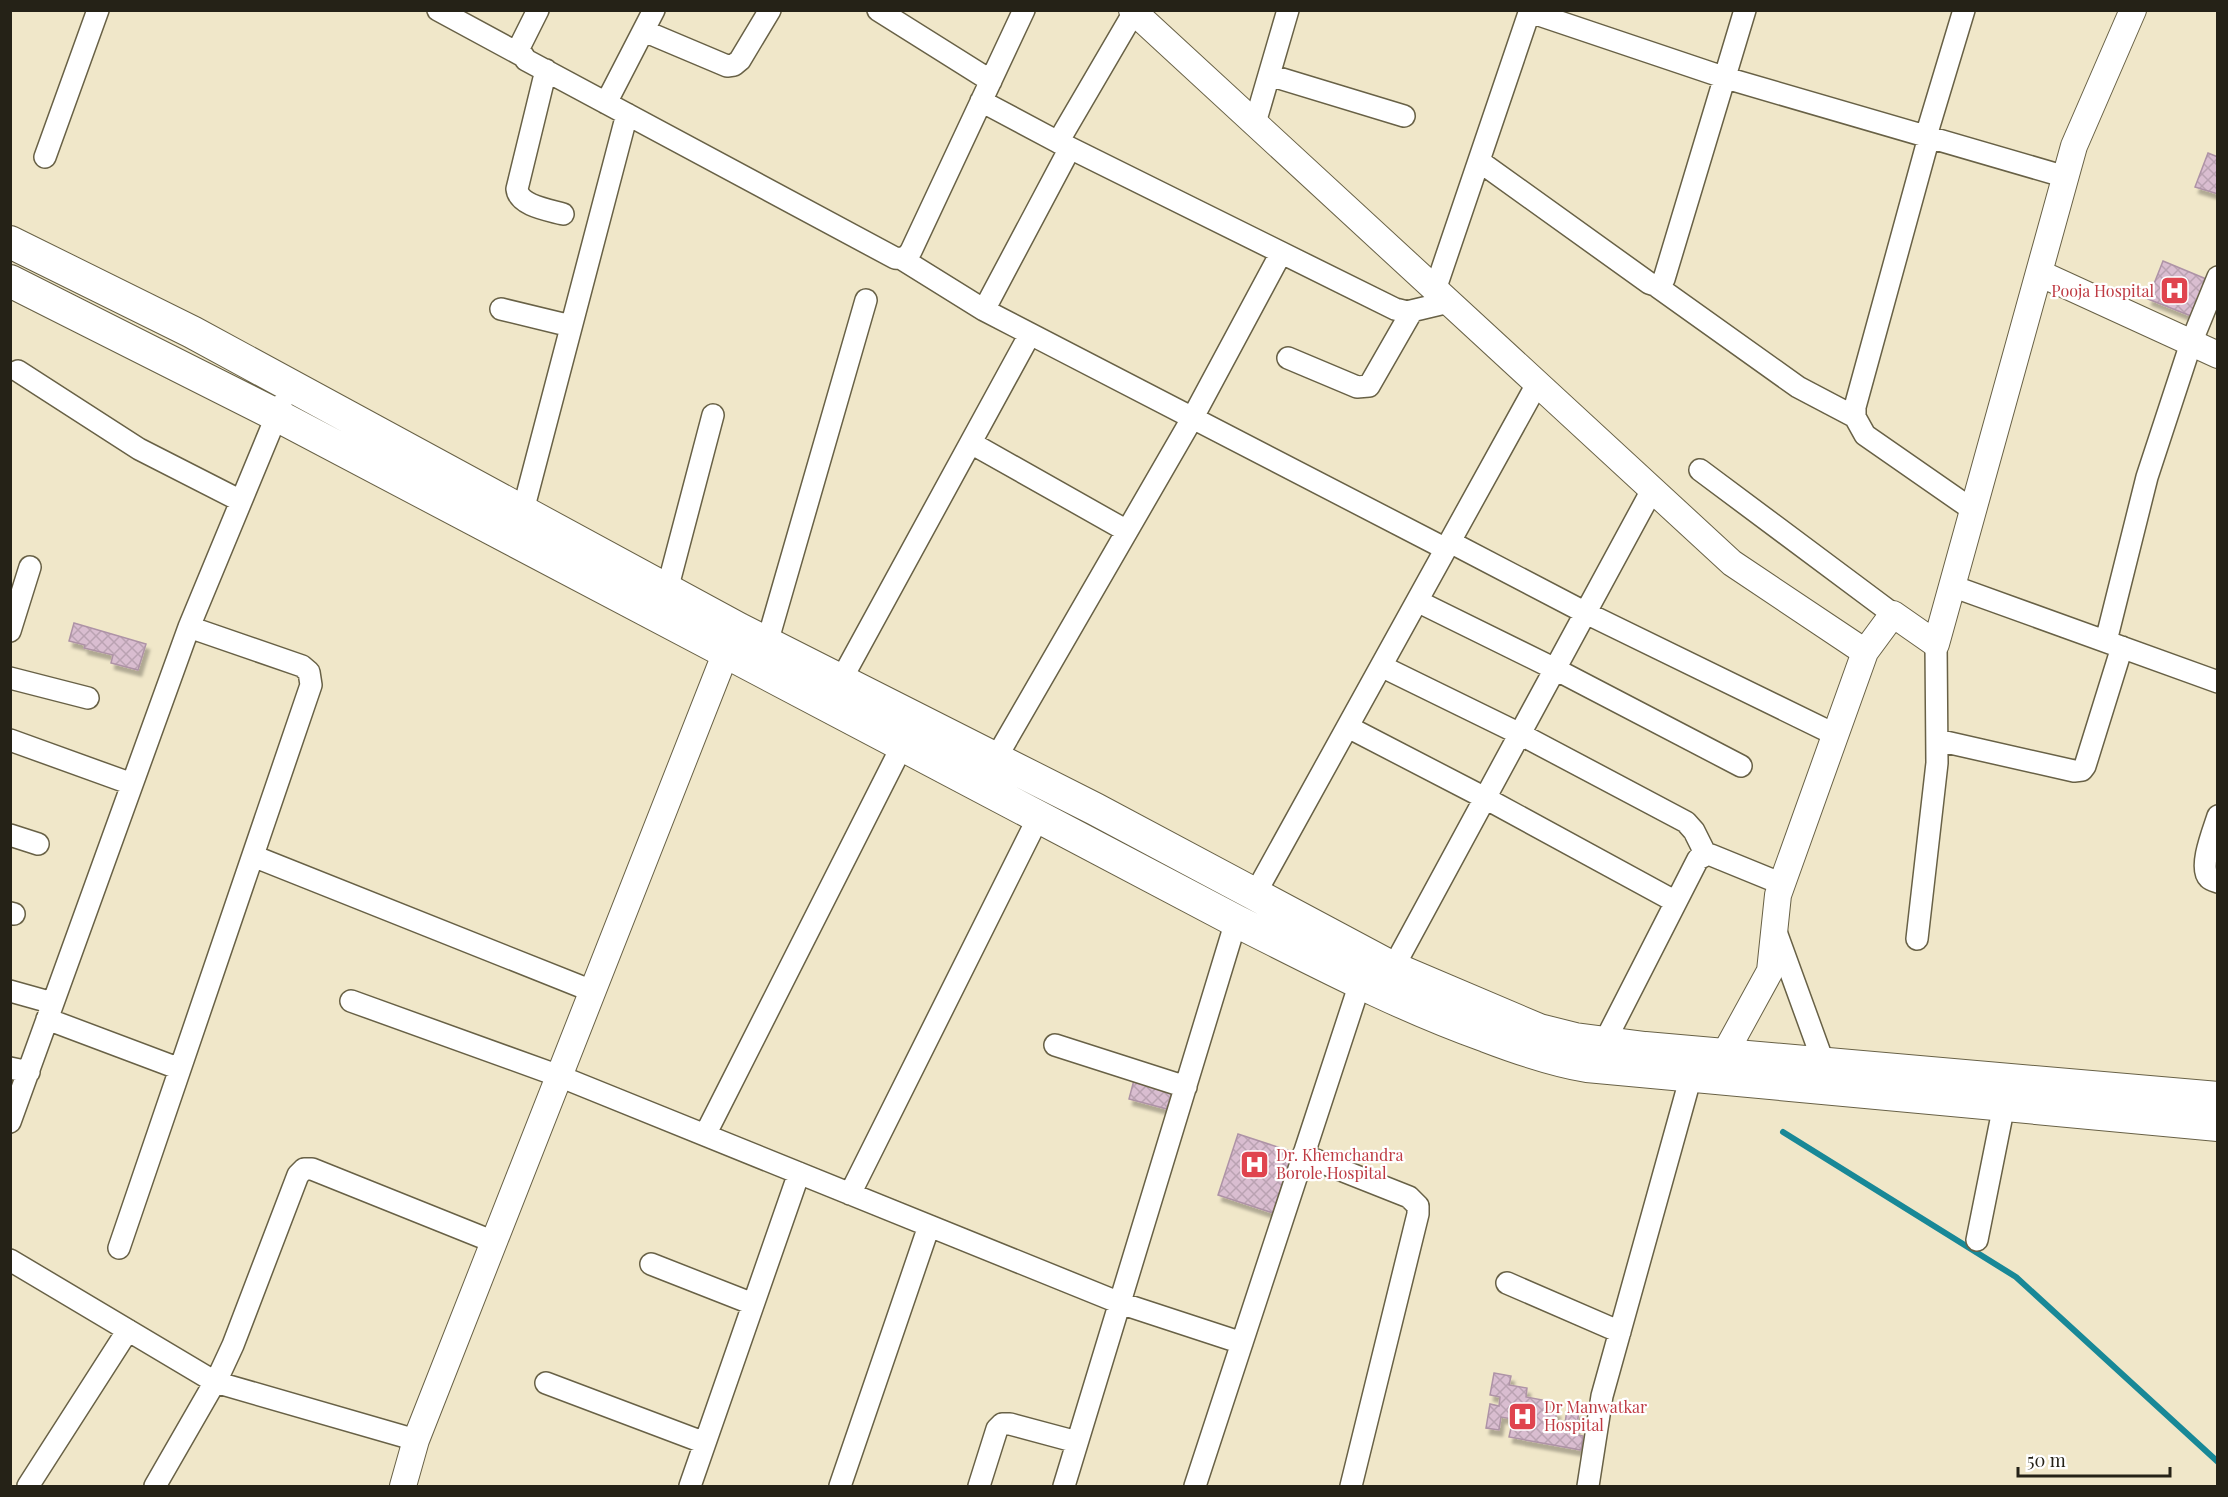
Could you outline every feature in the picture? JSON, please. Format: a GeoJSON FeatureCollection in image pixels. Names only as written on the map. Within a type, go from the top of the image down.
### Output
{"type":"FeatureCollection","features":[{"type":"Feature","properties":{"kind":"main road"},"geometry":{"type":"LineString","coordinates":[[10,242],[192,332],[290,386],[726,652],[1236,921],[1360,983],[1442,1020],[1539,1056],[1587,1066],[2217,1125]]}},
{"type":"Feature","properties":{"kind":"main road"},"geometry":{"type":"LineString","coordinates":[[10,281],[276,416],[667,590],[996,759],[1393,968],[1539,1030],[1604,1043],[2217,1098]]}},
{"type":"Feature","properties":{"kind":"street"},"geometry":{"type":"LineString","coordinates":[[45,157],[98,10]]}},
{"type":"Feature","properties":{"kind":"street"},"geometry":{"type":"LineString","coordinates":[[438,10],[606,103],[895,258],[902,259],[984,310],[1030,334],[1448,545],[1836,735]]}},
{"type":"Feature","properties":{"kind":"street"},"geometry":{"type":"LineString","coordinates":[[523,56],[520,46],[538,10]]}},
{"type":"Feature","properties":{"kind":"street"},"geometry":{"type":"LineString","coordinates":[[606,103],[654,10]]}},
{"type":"Feature","properties":{"kind":"street"},"geometry":{"type":"LineString","coordinates":[[644,31],[727,66],[734,65],[740,60],[770,10]]}},
{"type":"Feature","properties":{"kind":"street"},"geometry":{"type":"LineString","coordinates":[[878,10],[991,81]]}},
{"type":"Feature","properties":{"kind":"street"},"geometry":{"type":"LineString","coordinates":[[902,259],[911,251],[1024,10]]}},
{"type":"Feature","properties":{"kind":"street"},"geometry":{"type":"LineString","coordinates":[[1255,123],[1288,10]]}},
{"type":"Feature","properties":{"kind":"street"},"geometry":{"type":"LineString","coordinates":[[1654,285],[1660,284],[1664,279],[1745,10]]}},
{"type":"Feature","properties":{"kind":"street"},"geometry":{"type":"LineString","coordinates":[[1964,10],[1855,407],[1855,417],[1858,427],[1865,435],[1973,510]]}},
{"type":"Feature","properties":{"kind":"street"},"geometry":{"type":"LineString","coordinates":[[1917,939],[1936,773],[1936,644],[2074,146],[2133,10]]}},
{"type":"Feature","properties":{"kind":"street"},"geometry":{"type":"LineString","coordinates":[[984,310],[1064,145],[1133,11],[1732,563],[1865,652]]}},
{"type":"Feature","properties":{"kind":"street"},"geometry":{"type":"LineString","coordinates":[[981,101],[1064,145],[1395,309],[1412,311],[1442,296],[1479,161],[1530,11],[1726,78],[2066,177]]}},
{"type":"Feature","properties":{"kind":"street"},"geometry":{"type":"LineString","coordinates":[[546,70],[517,189],[524,201],[563,214]]}},
{"type":"Feature","properties":{"kind":"street"},"geometry":{"type":"LineString","coordinates":[[1269,75],[1404,116]]}},
{"type":"Feature","properties":{"kind":"street"},"geometry":{"type":"LineString","coordinates":[[519,526],[627,114]]}},
{"type":"Feature","properties":{"kind":"street"},"geometry":{"type":"LineString","coordinates":[[1479,161],[1798,387],[1855,417]]}},
{"type":"Feature","properties":{"kind":"street"},"geometry":{"type":"LineString","coordinates":[[996,759],[1193,417],[1281,253]]}},
{"type":"Feature","properties":{"kind":"street"},"geometry":{"type":"LineString","coordinates":[[2039,273],[2217,356]]}},
{"type":"Feature","properties":{"kind":"street"},"geometry":{"type":"LineString","coordinates":[[1937,740],[2074,771],[2082,770],[2085,766],[2114,644],[2147,477],[2191,343],[2217,277]]}},
{"type":"Feature","properties":{"kind":"street"},"geometry":{"type":"LineString","coordinates":[[767,643],[866,300]]}},
{"type":"Feature","properties":{"kind":"street"},"geometry":{"type":"LineString","coordinates":[[501,309],[571,326]]}},
{"type":"Feature","properties":{"kind":"street"},"geometry":{"type":"LineString","coordinates":[[1288,357],[1357,387],[1369,386],[1412,311]]}},
{"type":"Feature","properties":{"kind":"street"},"geometry":{"type":"LineString","coordinates":[[841,680],[1030,334]]}},
{"type":"Feature","properties":{"kind":"street"},"geometry":{"type":"LineString","coordinates":[[18,371],[139,449],[241,501]]}},
{"type":"Feature","properties":{"kind":"street"},"geometry":{"type":"LineString","coordinates":[[1255,894],[1537,384]]}},
{"type":"Feature","properties":{"kind":"street"},"geometry":{"type":"LineString","coordinates":[[10,1122],[20,1070],[50,1011],[189,627],[290,386]]}},
{"type":"Feature","properties":{"kind":"street"},"geometry":{"type":"LineString","coordinates":[[667,590],[713,415]]}},
{"type":"Feature","properties":{"kind":"street"},"geometry":{"type":"LineString","coordinates":[[970,443],[1127,531]]}},
{"type":"Feature","properties":{"kind":"street"},"geometry":{"type":"LineString","coordinates":[[1700,470],[1936,644]]}},
{"type":"Feature","properties":{"kind":"street"},"geometry":{"type":"LineString","coordinates":[[1393,968],[1652,490]]}},
{"type":"Feature","properties":{"kind":"street"},"geometry":{"type":"LineString","coordinates":[[10,631],[30,567]]}},
{"type":"Feature","properties":{"kind":"street"},"geometry":{"type":"LineString","coordinates":[[1952,586],[2217,682]]}},
{"type":"Feature","properties":{"kind":"street"},"geometry":{"type":"LineString","coordinates":[[1417,601],[1555,669],[1741,766]]}},
{"type":"Feature","properties":{"kind":"street"},"geometry":{"type":"LineString","coordinates":[[1724,1055],[1770,971],[1778,895],[1865,652],[1893,614]]}},
{"type":"Feature","properties":{"kind":"street"},"geometry":{"type":"LineString","coordinates":[[119,1248],[312,678],[302,666],[189,627]]}},
{"type":"Feature","properties":{"kind":"street"},"geometry":{"type":"LineString","coordinates":[[10,1260],[128,1330],[217,1377],[409,1463],[726,652]]}},
{"type":"Feature","properties":{"kind":"street"},"geometry":{"type":"LineString","coordinates":[[1382,666],[1520,734],[1686,822],[1695,831],[1706,855],[1782,884]]}},
{"type":"Feature","properties":{"kind":"street"},"geometry":{"type":"LineString","coordinates":[[10,678],[88,698]]}},
{"type":"Feature","properties":{"kind":"street"},"geometry":{"type":"LineString","coordinates":[[1348,727],[1485,798],[1676,902]]}},
{"type":"Feature","properties":{"kind":"street"},"geometry":{"type":"LineString","coordinates":[[10,740],[132,784]]}},
{"type":"Feature","properties":{"kind":"street"},"geometry":{"type":"LineString","coordinates":[[705,1135],[903,744]]}},
{"type":"Feature","properties":{"kind":"street"},"geometry":{"type":"LineString","coordinates":[[850,1194],[1039,816]]}},
{"type":"Feature","properties":{"kind":"street"},"geometry":{"type":"LineString","coordinates":[[2217,816],[2204,863],[2204,872],[2208,878],[2217,882]]}},
{"type":"Feature","properties":{"kind":"street"},"geometry":{"type":"LineString","coordinates":[[10,835],[38,844]]}},
{"type":"Feature","properties":{"kind":"street"},"geometry":{"type":"LineString","coordinates":[[1604,1043],[1698,859],[1706,855]]}},
{"type":"Feature","properties":{"kind":"street"},"geometry":{"type":"LineString","coordinates":[[253,856],[592,991]]}},
{"type":"Feature","properties":{"kind":"street"},"geometry":{"type":"LineString","coordinates":[[1064,1486],[1236,921]]}},
{"type":"Feature","properties":{"kind":"street"},"geometry":{"type":"LineString","coordinates":[[1775,929],[1824,1064]]}},
{"type":"Feature","properties":{"kind":"street"},"geometry":{"type":"LineString","coordinates":[[1195,1486],[1360,983]]}},
{"type":"Feature","properties":{"kind":"street"},"geometry":{"type":"LineString","coordinates":[[10,991],[180,1069]]}},
{"type":"Feature","properties":{"kind":"street"},"geometry":{"type":"LineString","coordinates":[[351,1001],[559,1076],[1120,1303],[1242,1343]]}},
{"type":"Feature","properties":{"kind":"street"},"geometry":{"type":"LineString","coordinates":[[1055,1045],[1186,1087]]}},
{"type":"Feature","properties":{"kind":"street"},"geometry":{"type":"LineString","coordinates":[[1588,1486],[1599,1411],[1691,1076]]}},
{"type":"Feature","properties":{"kind":"street"},"geometry":{"type":"LineString","coordinates":[[1977,1240],[2004,1105]]}},
{"type":"Feature","properties":{"kind":"street"},"geometry":{"type":"LineString","coordinates":[[1303,1155],[1409,1197],[1418,1206],[1351,1486]]}},
{"type":"Feature","properties":{"kind":"street"},"geometry":{"type":"LineString","coordinates":[[154,1486],[217,1377],[233,1344],[298,1176],[304,1169],[312,1169],[494,1242]]}},
{"type":"Feature","properties":{"kind":"street"},"geometry":{"type":"LineString","coordinates":[[690,1486],[799,1173]]}},
{"type":"Feature","properties":{"kind":"street"},"geometry":{"type":"LineString","coordinates":[[840,1486],[929,1226]]}},
{"type":"Feature","properties":{"kind":"street"},"geometry":{"type":"LineString","coordinates":[[651,1264],[753,1304]]}},
{"type":"Feature","properties":{"kind":"street"},"geometry":{"type":"LineString","coordinates":[[1507,1282],[1620,1332]]}},
{"type":"Feature","properties":{"kind":"street"},"geometry":{"type":"LineString","coordinates":[[27,1486],[128,1330]]}},
{"type":"Feature","properties":{"kind":"street"},"geometry":{"type":"LineString","coordinates":[[546,1383],[705,1443]]}},
{"type":"Feature","properties":{"kind":"street"},"geometry":{"type":"LineString","coordinates":[[979,1486],[997,1429],[1002,1424],[1010,1424],[1077,1442]]}},
{"type":"Feature","properties":{"kind":"building"},"geometry":{"type":"Polygon","coordinates":[[[2208,153],[2218,157],[2218,194],[2195,187],[2208,153]]]}},
{"type":"Feature","properties":{"kind":"building"},"geometry":{"type":"Polygon","coordinates":[[[2163,261],[2211,281],[2196,318],[2148,299],[2163,261]]]}},
{"type":"Feature","properties":{"kind":"building"},"geometry":{"type":"Polygon","coordinates":[[[74,623],[146,644],[138,670],[111,663],[113,655],[84,648],[85,645],[69,641],[74,623]]]}},
{"type":"Feature","properties":{"kind":"building"},"geometry":{"type":"Polygon","coordinates":[[[1134,1080],[1172,1091],[1167,1109],[1129,1099],[1134,1080]]]}},
{"type":"Feature","properties":{"kind":"building"},"geometry":{"type":"Polygon","coordinates":[[[1238,1134],[1293,1152],[1273,1213],[1218,1195],[1238,1134]]]}},
{"type":"Feature","properties":{"kind":"building"},"geometry":{"type":"Polygon","coordinates":[[[1494,1373],[1511,1376],[1509,1385],[1527,1388],[1526,1397],[1548,1401],[1547,1409],[1557,1411],[1555,1421],[1565,1423],[1567,1410],[1579,1412],[1575,1434],[1583,1436],[1581,1450],[1509,1437],[1513,1419],[1501,1417],[1499,1430],[1486,1428],[1490,1404],[1499,1406],[1500,1397],[1490,1395],[1494,1373]]]}},
{"type":"Feature","properties":{"kind":"waterway"},"geometry":{"type":"LineString","coordinates":[[1783,1132],[2016,1277],[2218,1462]]}},
{"type":"Feature","properties":{"kind":"place","name":"Pooja Hospital"},"geometry":{"type":"Point","coordinates":[2175,291]}},
{"type":"Feature","properties":{"kind":"place","name":"Dr. Khemchandra Borole Hospital"},"geometry":{"type":"Point","coordinates":[1255,1164]}},
{"type":"Feature","properties":{"kind":"place","name":"Dr Manwatkar Hospital"},"geometry":{"type":"Point","coordinates":[1523,1416]}}]}
